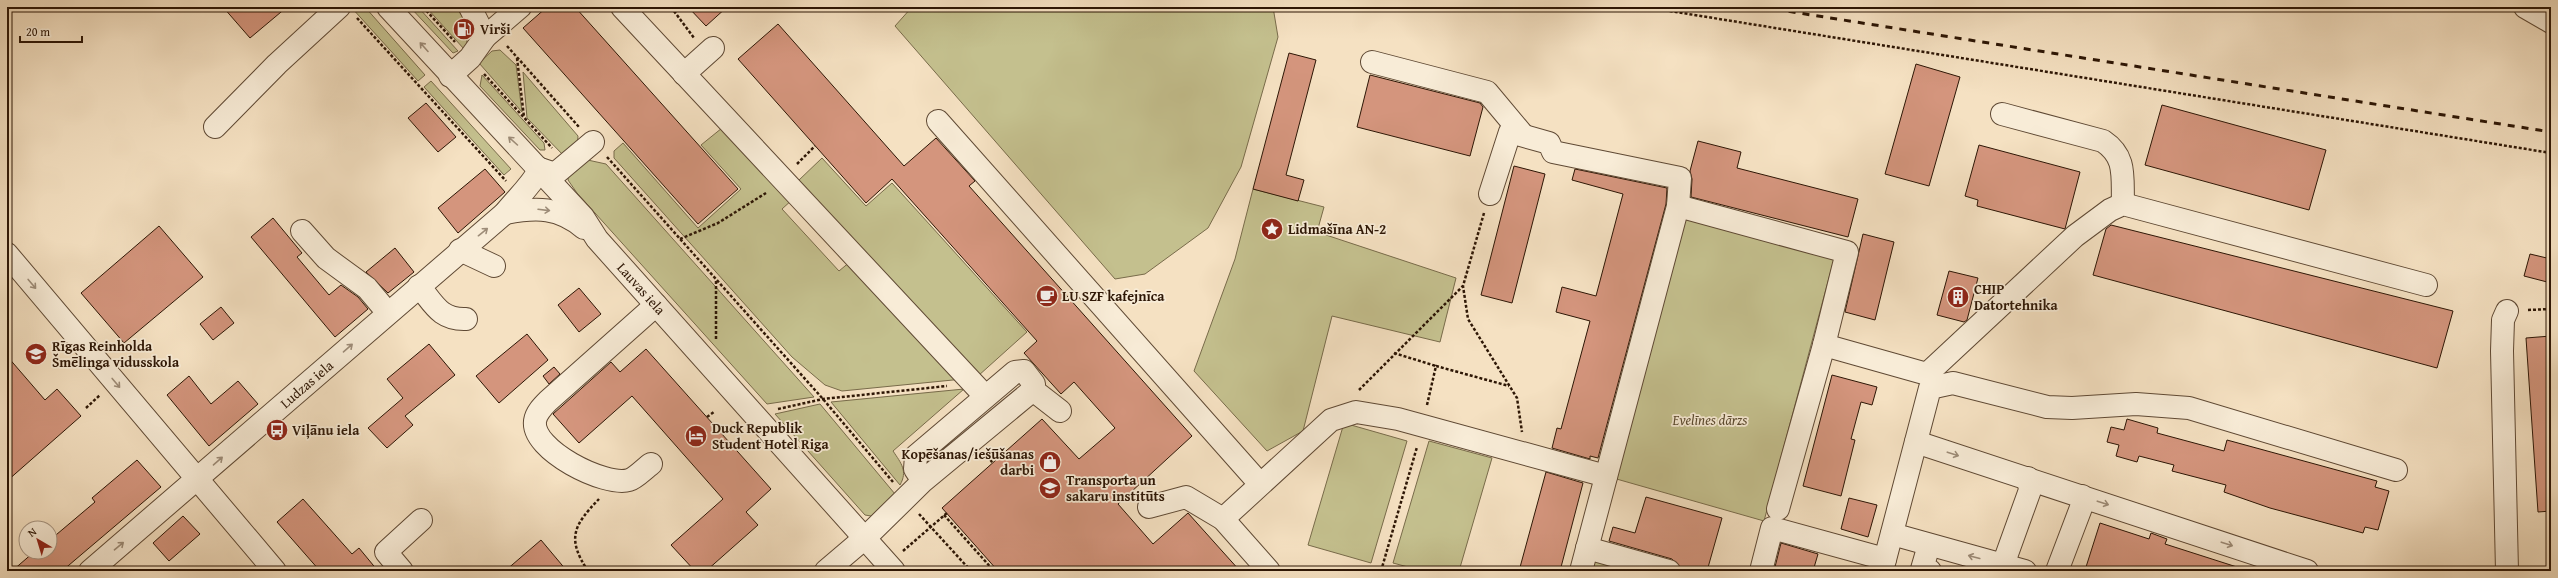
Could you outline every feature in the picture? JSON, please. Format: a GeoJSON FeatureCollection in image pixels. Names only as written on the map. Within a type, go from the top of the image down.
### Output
{"type":"FeatureCollection","features":[{"type":"Feature","properties":{"kind":"street","name":"Lauvas iela"},"geometry":{"type":"LineString","coordinates":[[388,7],[450,76],[583,217],[597,239],[752,414],[866,537],[894,571]]}},
{"type":"Feature","properties":{"kind":"street"},"geometry":{"type":"LineString","coordinates":[[470,7],[489,34]]}},
{"type":"Feature","properties":{"kind":"street"},"geometry":{"type":"LineString","coordinates":[[450,76],[470,58],[489,34],[520,7]]}},
{"type":"Feature","properties":{"kind":"street"},"geometry":{"type":"LineString","coordinates":[[622,7],[979,390]]}},
{"type":"Feature","properties":{"kind":"street"},"geometry":{"type":"LineString","coordinates":[[2525,7],[2551,22]]}},
{"type":"Feature","properties":{"kind":"street"},"geometry":{"type":"LineString","coordinates":[[215,127],[277,64],[346,10]]}},
{"type":"Feature","properties":{"kind":"street"},"geometry":{"type":"LineString","coordinates":[[684,74],[709,51]]}},
{"type":"Feature","properties":{"kind":"street"},"geometry":{"type":"LineString","coordinates":[[1372,62],[1487,92],[1523,135]]}},
{"type":"Feature","properties":{"kind":"street"},"geometry":{"type":"LineString","coordinates":[[2002,114],[2103,141],[2114,148],[2122,163],[2123,204]]}},
{"type":"Feature","properties":{"kind":"street"},"geometry":{"type":"LineString","coordinates":[[938,122],[1260,484]]}},
{"type":"Feature","properties":{"kind":"street"},"geometry":{"type":"LineString","coordinates":[[1490,194],[1510,132],[1549,143],[1553,152],[1680,178],[1678,206],[1581,571]]}},
{"type":"Feature","properties":{"kind":"street"},"geometry":{"type":"LineString","coordinates":[[540,170],[555,174],[593,142]]}},
{"type":"Feature","properties":{"kind":"street","name":"Ludzas iela"},"geometry":{"type":"LineString","coordinates":[[90,571],[460,250],[505,213],[517,198],[532,184],[540,170]]}},
{"type":"Feature","properties":{"kind":"street"},"geometry":{"type":"LineString","coordinates":[[1761,571],[1772,528],[1884,565],[1916,442],[1928,381],[2075,236],[2110,210],[2123,204],[2426,285]]}},
{"type":"Feature","properties":{"kind":"street"},"geometry":{"type":"LineString","coordinates":[[1678,206],[1847,252],[1824,344],[1778,508]]}},
{"type":"Feature","properties":{"kind":"street"},"geometry":{"type":"LineString","coordinates":[[505,213],[545,209],[571,217],[597,239]]}},
{"type":"Feature","properties":{"kind":"street"},"geometry":{"type":"LineString","coordinates":[[302,231],[326,258],[367,288],[388,313]]}},
{"type":"Feature","properties":{"kind":"street"},"geometry":{"type":"LineString","coordinates":[[460,250],[494,266]]}},
{"type":"Feature","properties":{"kind":"street"},"geometry":{"type":"LineString","coordinates":[[7,254],[198,478],[275,571]]}},
{"type":"Feature","properties":{"kind":"street"},"geometry":{"type":"LineString","coordinates":[[419,286],[439,310],[452,320],[466,319]]}},
{"type":"Feature","properties":{"kind":"street"},"geometry":{"type":"LineString","coordinates":[[651,464],[629,480],[606,480],[565,460],[543,443],[537,432],[535,421],[538,411],[548,401],[656,305]]}},
{"type":"Feature","properties":{"kind":"street"},"geometry":{"type":"LineString","coordinates":[[2507,311],[2503,320],[2502,351],[2507,571]]}},
{"type":"Feature","properties":{"kind":"street"},"geometry":{"type":"LineString","coordinates":[[1824,344],[1928,381],[1954,383],[2047,407],[2072,408],[2136,404],[2189,408],[2396,470]]}},
{"type":"Feature","properties":{"kind":"street"},"geometry":{"type":"LineString","coordinates":[[826,571],[866,537],[923,481],[1032,390],[1034,384],[1024,372],[1015,372],[979,390],[916,456],[915,469],[923,481]]}},
{"type":"Feature","properties":{"kind":"street"},"geometry":{"type":"LineString","coordinates":[[1032,390],[1060,411]]}},
{"type":"Feature","properties":{"kind":"street"},"geometry":{"type":"LineString","coordinates":[[1223,519],[1331,420],[1345,414],[1363,413],[1423,425],[1526,452],[1606,476]]}},
{"type":"Feature","properties":{"kind":"street"},"geometry":{"type":"LineString","coordinates":[[1916,442],[2307,571]]}},
{"type":"Feature","properties":{"kind":"street"},"geometry":{"type":"LineString","coordinates":[[2003,565],[2030,490],[2028,478]]}},
{"type":"Feature","properties":{"kind":"street"},"geometry":{"type":"LineString","coordinates":[[2057,571],[2079,517],[2082,496]]}},
{"type":"Feature","properties":{"kind":"street"},"geometry":{"type":"LineString","coordinates":[[1148,507],[1186,497],[1223,519],[1269,571]]}},
{"type":"Feature","properties":{"kind":"street"},"geometry":{"type":"LineString","coordinates":[[402,571],[386,552],[421,520]]}},
{"type":"Feature","properties":{"kind":"street"},"geometry":{"type":"LineString","coordinates":[[1892,534],[2025,571]]}},
{"type":"Feature","properties":{"kind":"street"},"geometry":{"type":"LineString","coordinates":[[1930,545],[1922,569],[1930,571]]}},
{"type":"Feature","properties":{"kind":"street"},"geometry":{"type":"LineString","coordinates":[[1587,548],[1669,571]]}},
{"type":"Feature","properties":{"kind":"path"},"geometry":{"type":"LineString","coordinates":[[423,7],[566,164]]}},
{"type":"Feature","properties":{"kind":"path"},"geometry":{"type":"LineString","coordinates":[[671,7],[709,51]]}},
{"type":"Feature","properties":{"kind":"path"},"geometry":{"type":"LineString","coordinates":[[1646,7],[2551,153]]}},
{"type":"Feature","properties":{"kind":"path"},"geometry":{"type":"LineString","coordinates":[[346,10],[509,185]]}},
{"type":"Feature","properties":{"kind":"path"},"geometry":{"type":"LineString","coordinates":[[489,34],[517,58],[716,279],[823,399],[906,498],[971,571]]}},
{"type":"Feature","properties":{"kind":"path"},"geometry":{"type":"LineString","coordinates":[[517,58],[524,118]]}},
{"type":"Feature","properties":{"kind":"path"},"geometry":{"type":"LineString","coordinates":[[680,239],[718,223],[741,209],[782,178],[815,146]]}},
{"type":"Feature","properties":{"kind":"path"},"geometry":{"type":"LineString","coordinates":[[1490,194],[1463,286],[1468,319],[1516,398],[1526,452]]}},
{"type":"Feature","properties":{"kind":"path"},"geometry":{"type":"LineString","coordinates":[[712,368],[716,354],[716,279]]}},
{"type":"Feature","properties":{"kind":"path"},"geometry":{"type":"LineString","coordinates":[[1353,396],[1394,353],[1463,286]]}},
{"type":"Feature","properties":{"kind":"path"},"geometry":{"type":"LineString","coordinates":[[1394,353],[1509,386]]}},
{"type":"Feature","properties":{"kind":"path"},"geometry":{"type":"LineString","coordinates":[[1381,571],[1423,425],[1436,366]]}},
{"type":"Feature","properties":{"kind":"path"},"geometry":{"type":"LineString","coordinates":[[752,414],[823,399],[979,390]]}},
{"type":"Feature","properties":{"kind":"path"},"geometry":{"type":"LineString","coordinates":[[86,408],[105,391]]}},
{"type":"Feature","properties":{"kind":"path"},"geometry":{"type":"LineString","coordinates":[[707,417],[714,412]]}},
{"type":"Feature","properties":{"kind":"path"},"geometry":{"type":"LineString","coordinates":[[588,571],[576,546],[576,528],[581,518],[602,496],[606,480]]}},
{"type":"Feature","properties":{"kind":"path"},"geometry":{"type":"LineString","coordinates":[[931,527],[945,514],[994,571]]}},
{"type":"Feature","properties":{"kind":"green space"},"geometry":{"type":"Polygon","coordinates":[[[351,7],[365,7],[425,75],[418,81],[351,7]]]}},
{"type":"Feature","properties":{"kind":"green space"},"geometry":{"type":"Polygon","coordinates":[[[410,7],[418,7],[458,51],[453,53],[410,7]]]}},
{"type":"Feature","properties":{"kind":"green space"},"geometry":{"type":"Polygon","coordinates":[[[426,7],[456,7],[466,22],[467,46],[464,49],[426,7]]]}},
{"type":"Feature","properties":{"kind":"green space"},"geometry":{"type":"Polygon","coordinates":[[[912,7],[1273,7],[1278,37],[1241,167],[1208,228],[1145,274],[1115,279],[895,26],[912,7]]]}},
{"type":"Feature","properties":{"kind":"green space"},"geometry":{"type":"Polygon","coordinates":[[[500,50],[516,65],[522,112],[479,63],[492,51],[500,50]]]}},
{"type":"Feature","properties":{"kind":"green space"},"geometry":{"type":"Polygon","coordinates":[[[523,72],[578,136],[577,149],[566,158],[527,118],[523,72]]]}},
{"type":"Feature","properties":{"kind":"green space"},"geometry":{"type":"Polygon","coordinates":[[[482,75],[544,143],[545,150],[540,150],[480,86],[482,75]]]}},
{"type":"Feature","properties":{"kind":"green space"},"geometry":{"type":"Polygon","coordinates":[[[431,81],[511,169],[504,175],[424,87],[431,81]]]}},
{"type":"Feature","properties":{"kind":"green space"},"geometry":{"type":"Polygon","coordinates":[[[722,128],[793,199],[782,209],[839,271],[851,261],[963,379],[842,391],[825,385],[792,357],[614,158],[614,151],[623,143],[698,228],[741,189],[701,145],[722,128]]]}},
{"type":"Feature","properties":{"kind":"green space"},"geometry":{"type":"Polygon","coordinates":[[[822,158],[866,206],[892,183],[1027,332],[978,376],[798,181],[822,158]]]}},
{"type":"Feature","properties":{"kind":"green space"},"geometry":{"type":"Polygon","coordinates":[[[583,159],[606,164],[814,397],[767,404],[577,193],[568,180],[569,170],[583,159]]]}},
{"type":"Feature","properties":{"kind":"green space"},"geometry":{"type":"Polygon","coordinates":[[[1253,189],[1324,207],[1317,232],[1456,278],[1440,342],[1332,316],[1303,431],[1267,451],[1194,371],[1235,259],[1253,189]]]}},
{"type":"Feature","properties":{"kind":"green space","name":"Evelīnes dārzs"},"geometry":{"type":"Polygon","coordinates":[[[1685,216],[1834,259],[1764,521],[1613,478],[1685,216]]]}},
{"type":"Feature","properties":{"kind":"green space"},"geometry":{"type":"Polygon","coordinates":[[[964,389],[893,451],[901,463],[903,471],[900,485],[831,402],[964,389]]]}},
{"type":"Feature","properties":{"kind":"green space"},"geometry":{"type":"Polygon","coordinates":[[[820,404],[895,494],[871,516],[865,515],[775,414],[820,404]]]}},
{"type":"Feature","properties":{"kind":"green space"},"geometry":{"type":"Polygon","coordinates":[[[1344,423],[1407,441],[1371,563],[1308,545],[1344,423]]]}},
{"type":"Feature","properties":{"kind":"green space"},"geometry":{"type":"Polygon","coordinates":[[[1429,441],[1492,458],[1459,571],[1423,571],[1393,563],[1429,441]]]}},
{"type":"Feature","properties":{"kind":"green space"},"geometry":{"type":"Polygon","coordinates":[[[1591,556],[1645,571],[1587,571],[1591,556]]]}},
{"type":"Feature","properties":{"kind":"building"},"geometry":{"type":"Polygon","coordinates":[[[223,7],[287,7],[250,38],[223,7]]]}},
{"type":"Feature","properties":{"kind":"building"},"geometry":{"type":"Polygon","coordinates":[[[547,7],[575,7],[738,189],[698,224],[523,28],[547,7]]]}},
{"type":"Feature","properties":{"kind":"building"},"geometry":{"type":"Polygon","coordinates":[[[688,7],[727,7],[706,26],[688,7]]]}},
{"type":"Feature","properties":{"kind":"building"},"geometry":{"type":"Polygon","coordinates":[[[778,24],[904,166],[936,138],[975,181],[969,186],[1192,436],[1118,504],[1153,544],[1188,513],[1240,571],[998,571],[942,508],[1042,419],[1079,459],[1115,428],[1074,382],[1061,394],[1024,353],[1037,341],[892,179],[866,203],[738,59],[778,24]]]}},
{"type":"Feature","properties":{"kind":"building"},"geometry":{"type":"Polygon","coordinates":[[[1289,53],[1316,60],[1286,175],[1304,180],[1298,201],[1253,189],[1289,53]]]}},
{"type":"Feature","properties":{"kind":"building"},"geometry":{"type":"Polygon","coordinates":[[[1916,64],[1960,77],[1929,186],[1885,174],[1916,64]]]}},
{"type":"Feature","properties":{"kind":"building"},"geometry":{"type":"Polygon","coordinates":[[[1370,75],[1480,103],[1483,107],[1470,156],[1357,127],[1370,75]]]}},
{"type":"Feature","properties":{"kind":"building"},"geometry":{"type":"Polygon","coordinates":[[[426,103],[456,137],[438,152],[408,118],[426,103]]]}},
{"type":"Feature","properties":{"kind":"building"},"geometry":{"type":"Polygon","coordinates":[[[2162,105],[2326,150],[2309,210],[2145,165],[2162,105]]]}},
{"type":"Feature","properties":{"kind":"building"},"geometry":{"type":"Polygon","coordinates":[[[1698,141],[1741,152],[1737,168],[1858,199],[1848,237],[1691,197],[1692,179],[1690,171],[1698,141]]]}},
{"type":"Feature","properties":{"kind":"building"},"geometry":{"type":"Polygon","coordinates":[[[1979,145],[2080,172],[2065,229],[1977,206],[1978,200],[1965,196],[1979,145]]]}},
{"type":"Feature","properties":{"kind":"building"},"geometry":{"type":"Polygon","coordinates":[[[1514,166],[1545,174],[1512,303],[1481,295],[1514,166]]]}},
{"type":"Feature","properties":{"kind":"building"},"geometry":{"type":"Polygon","coordinates":[[[485,169],[505,192],[458,233],[438,208],[485,169]]]}},
{"type":"Feature","properties":{"kind":"building"},"geometry":{"type":"Polygon","coordinates":[[[1575,169],[1667,188],[1666,204],[1598,458],[1590,456],[1590,459],[1552,448],[1557,428],[1561,429],[1590,321],[1556,312],[1562,287],[1596,296],[1623,194],[1572,180],[1575,169]]]}},
{"type":"Feature","properties":{"kind":"building"},"geometry":{"type":"Polygon","coordinates":[[[273,218],[302,253],[297,257],[329,295],[341,285],[358,297],[368,309],[335,337],[251,237],[273,218]]]}},
{"type":"Feature","properties":{"kind":"building"},"geometry":{"type":"Polygon","coordinates":[[[2111,225],[2453,311],[2437,368],[2093,275],[2106,229],[2111,225]]]}},
{"type":"Feature","properties":{"kind":"building"},"geometry":{"type":"Polygon","coordinates":[[[159,226],[203,277],[124,343],[81,293],[159,226]]]}},
{"type":"Feature","properties":{"kind":"building"},"geometry":{"type":"Polygon","coordinates":[[[1863,234],[1894,242],[1875,320],[1845,312],[1863,234]]]}},
{"type":"Feature","properties":{"kind":"building"},"geometry":{"type":"Polygon","coordinates":[[[395,248],[414,272],[388,293],[366,272],[395,248]]]}},
{"type":"Feature","properties":{"kind":"building"},"geometry":{"type":"Polygon","coordinates":[[[2530,254],[2551,259],[2551,283],[2524,276],[2530,254]]]}},
{"type":"Feature","properties":{"kind":"building","name":"CHIP Datortehnika"},"geometry":{"type":"Polygon","coordinates":[[[1949,271],[1978,278],[1967,320],[1964,322],[1937,315],[1949,271]]]}},
{"type":"Feature","properties":{"kind":"building"},"geometry":{"type":"Polygon","coordinates":[[[579,288],[601,314],[579,332],[558,305],[579,288]]]}},
{"type":"Feature","properties":{"kind":"building"},"geometry":{"type":"Polygon","coordinates":[[[221,307],[234,323],[213,340],[200,324],[221,307]]]}},
{"type":"Feature","properties":{"kind":"building"},"geometry":{"type":"Polygon","coordinates":[[[527,334],[548,360],[499,403],[476,376],[527,334]]]}},
{"type":"Feature","properties":{"kind":"building"},"geometry":{"type":"Polygon","coordinates":[[[2551,336],[2551,511],[2538,512],[2526,338],[2551,336]]]}},
{"type":"Feature","properties":{"kind":"building"},"geometry":{"type":"Polygon","coordinates":[[[429,344],[455,375],[405,416],[413,425],[387,448],[368,428],[403,398],[387,379],[429,344]]]}},
{"type":"Feature","properties":{"kind":"building"},"geometry":{"type":"Polygon","coordinates":[[[646,349],[771,489],[746,512],[758,525],[706,571],[695,571],[671,545],[723,499],[632,396],[579,443],[553,414],[611,362],[620,372],[646,349]]]}},
{"type":"Feature","properties":{"kind":"building"},"geometry":{"type":"Polygon","coordinates":[[[7,356],[45,400],[57,389],[81,416],[7,481],[7,356]]]}},
{"type":"Feature","properties":{"kind":"building"},"geometry":{"type":"Polygon","coordinates":[[[554,367],[560,374],[549,384],[543,376],[554,367]]]}},
{"type":"Feature","properties":{"kind":"building"},"geometry":{"type":"Polygon","coordinates":[[[1832,375],[1877,387],[1872,405],[1861,402],[1851,439],[1855,440],[1841,496],[1803,486],[1832,375]]]}},
{"type":"Feature","properties":{"kind":"building"},"geometry":{"type":"Polygon","coordinates":[[[189,376],[211,404],[238,381],[258,404],[209,446],[167,395],[189,376]]]}},
{"type":"Feature","properties":{"kind":"building"},"geometry":{"type":"Polygon","coordinates":[[[2127,419],[2158,428],[2157,433],[2224,451],[2227,440],[2377,481],[2375,487],[2389,491],[2378,530],[2365,527],[2363,533],[2270,508],[2224,492],[2226,485],[2172,471],[2174,465],[2139,456],[2137,462],[2116,456],[2119,445],[2107,442],[2111,427],[2124,430],[2127,419]]]}},
{"type":"Feature","properties":{"kind":"building"},"geometry":{"type":"Polygon","coordinates":[[[137,460],[161,487],[62,571],[12,571],[25,560],[58,560],[58,533],[95,502],[92,498],[137,460]]]}},
{"type":"Feature","properties":{"kind":"building"},"geometry":{"type":"Polygon","coordinates":[[[1546,472],[1583,483],[1560,571],[1519,571],[1546,472]]]}},
{"type":"Feature","properties":{"kind":"building"},"geometry":{"type":"Polygon","coordinates":[[[1646,497],[1722,518],[1707,571],[1692,571],[1681,568],[1672,559],[1609,541],[1613,527],[1635,533],[1646,497]]]}},
{"type":"Feature","properties":{"kind":"building"},"geometry":{"type":"Polygon","coordinates":[[[1849,498],[1877,505],[1868,537],[1841,529],[1849,498]]]}},
{"type":"Feature","properties":{"kind":"building"},"geometry":{"type":"Polygon","coordinates":[[[303,499],[352,554],[359,548],[378,571],[320,571],[277,522],[303,499]]]}},
{"type":"Feature","properties":{"kind":"building"},"geometry":{"type":"Polygon","coordinates":[[[183,516],[200,534],[169,561],[153,543],[183,516]]]}},
{"type":"Feature","properties":{"kind":"building"},"geometry":{"type":"Polygon","coordinates":[[[2100,523],[2149,539],[2151,533],[2167,539],[2165,544],[2240,568],[2239,571],[2097,571],[2086,567],[2100,523]]]}},
{"type":"Feature","properties":{"kind":"building"},"geometry":{"type":"Polygon","coordinates":[[[541,540],[567,571],[505,571],[541,540]]]}},
{"type":"Feature","properties":{"kind":"building"},"geometry":{"type":"Polygon","coordinates":[[[1781,543],[1818,554],[1813,571],[1774,571],[1781,543]]]}},
{"type":"Feature","properties":{"kind":"railway"},"geometry":{"type":"LineString","coordinates":[[1761,7],[2551,132]]}},
{"type":"Feature","properties":{"kind":"place","name":"Virši"},"geometry":{"type":"Point","coordinates":[464,29]}},
{"type":"Feature","properties":{"kind":"place","name":"Lidmašīna AN-2"},"geometry":{"type":"Point","coordinates":[1272,229]}},
{"type":"Feature","properties":{"kind":"place","name":"LU SZF kafejnīca"},"geometry":{"type":"Point","coordinates":[1047,296]}},
{"type":"Feature","properties":{"kind":"place","name":"CHIP Datortehnika"},"geometry":{"type":"Point","coordinates":[1958,297]}},
{"type":"Feature","properties":{"kind":"place","name":"Rīgas Reinholda Šmēlinga vidusskola"},"geometry":{"type":"Point","coordinates":[36,354]}},
{"type":"Feature","properties":{"kind":"place","name":"Viļānu iela"},"geometry":{"type":"Point","coordinates":[277,430]}},
{"type":"Feature","properties":{"kind":"place","name":"Duck Republik Student Hotel Riga"},"geometry":{"type":"Point","coordinates":[696,436]}},
{"type":"Feature","properties":{"kind":"place","name":"Kopēšanas/iešūšanas darbi"},"geometry":{"type":"Point","coordinates":[1050,462]}},
{"type":"Feature","properties":{"kind":"place","name":"Transporta un sakaru institūts"},"geometry":{"type":"Point","coordinates":[1050,488]}}]}
